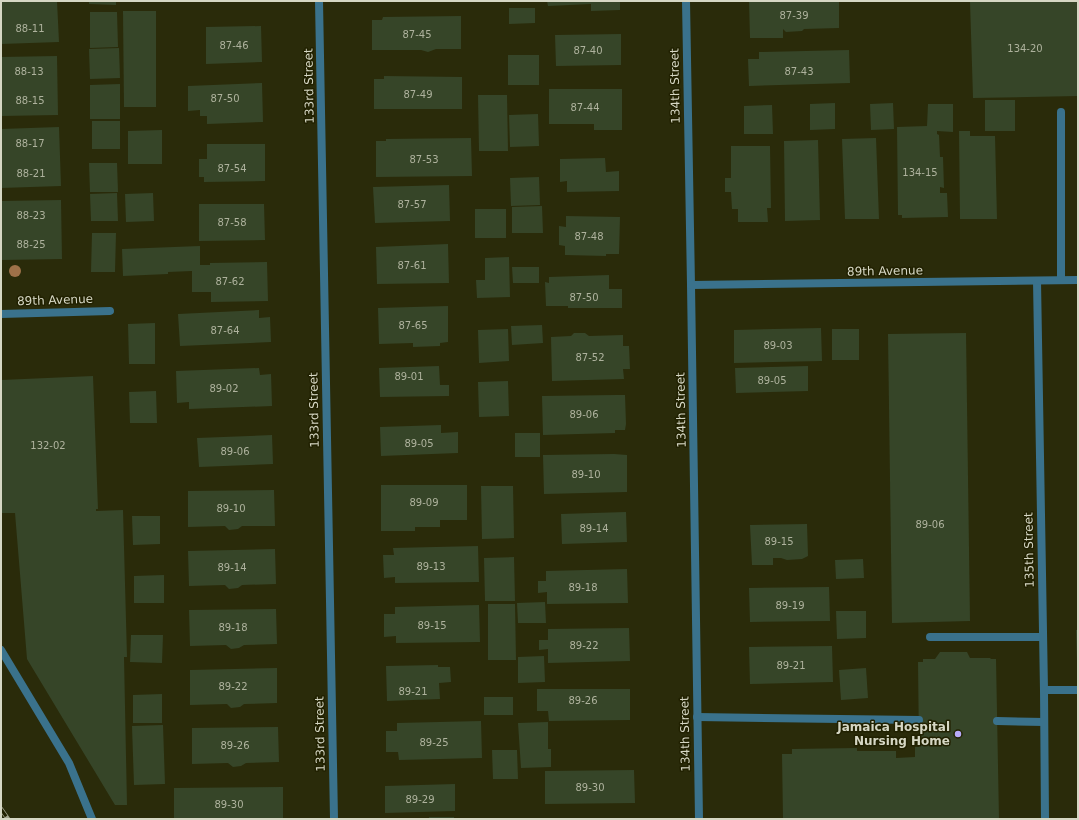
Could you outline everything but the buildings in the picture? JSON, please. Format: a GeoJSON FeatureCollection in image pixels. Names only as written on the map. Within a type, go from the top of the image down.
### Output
{"type":"FeatureCollection","features":[{"type":"Feature","properties":{"kind":"street","name":"133rd Street"},"geometry":{"type":"LineString","coordinates":[[320,1],[334,819]]}},
{"type":"Feature","properties":{"kind":"street","name":"134th Street"},"geometry":{"type":"LineString","coordinates":[[686,1],[699,819]]}},
{"type":"Feature","properties":{"kind":"street"},"geometry":{"type":"LineString","coordinates":[[1061,112],[1061,280]]}},
{"type":"Feature","properties":{"kind":"street","name":"135th Street"},"geometry":{"type":"LineString","coordinates":[[1037,280],[1045,819]]}},
{"type":"Feature","properties":{"kind":"street","name":"89th Avenue"},"geometry":{"type":"LineString","coordinates":[[691,285],[1078,280]]}},
{"type":"Feature","properties":{"kind":"street","name":"89th Avenue"},"geometry":{"type":"LineString","coordinates":[[1,314],[110,311]]}},
{"type":"Feature","properties":{"kind":"street"},"geometry":{"type":"LineString","coordinates":[[930,637],[1043,637]]}},
{"type":"Feature","properties":{"kind":"street"},"geometry":{"type":"LineString","coordinates":[[1,650],[69,763],[92,819]]}},
{"type":"Feature","properties":{"kind":"street"},"geometry":{"type":"LineString","coordinates":[[1044,690],[1077,690]]}},
{"type":"Feature","properties":{"kind":"street"},"geometry":{"type":"LineString","coordinates":[[697,718],[919,720]]}},
{"type":"Feature","properties":{"kind":"street"},"geometry":{"type":"LineString","coordinates":[[997,721],[1044,722]]}},
{"type":"Feature","properties":{"kind":"railway"},"geometry":{"type":"LineString","coordinates":[[1,809],[8,819]]}},
{"type":"Feature","properties":{"kind":"place","name":"Jamaica Hospital Nursing Home"},"geometry":{"type":"Point","coordinates":[958,734]}}]}
